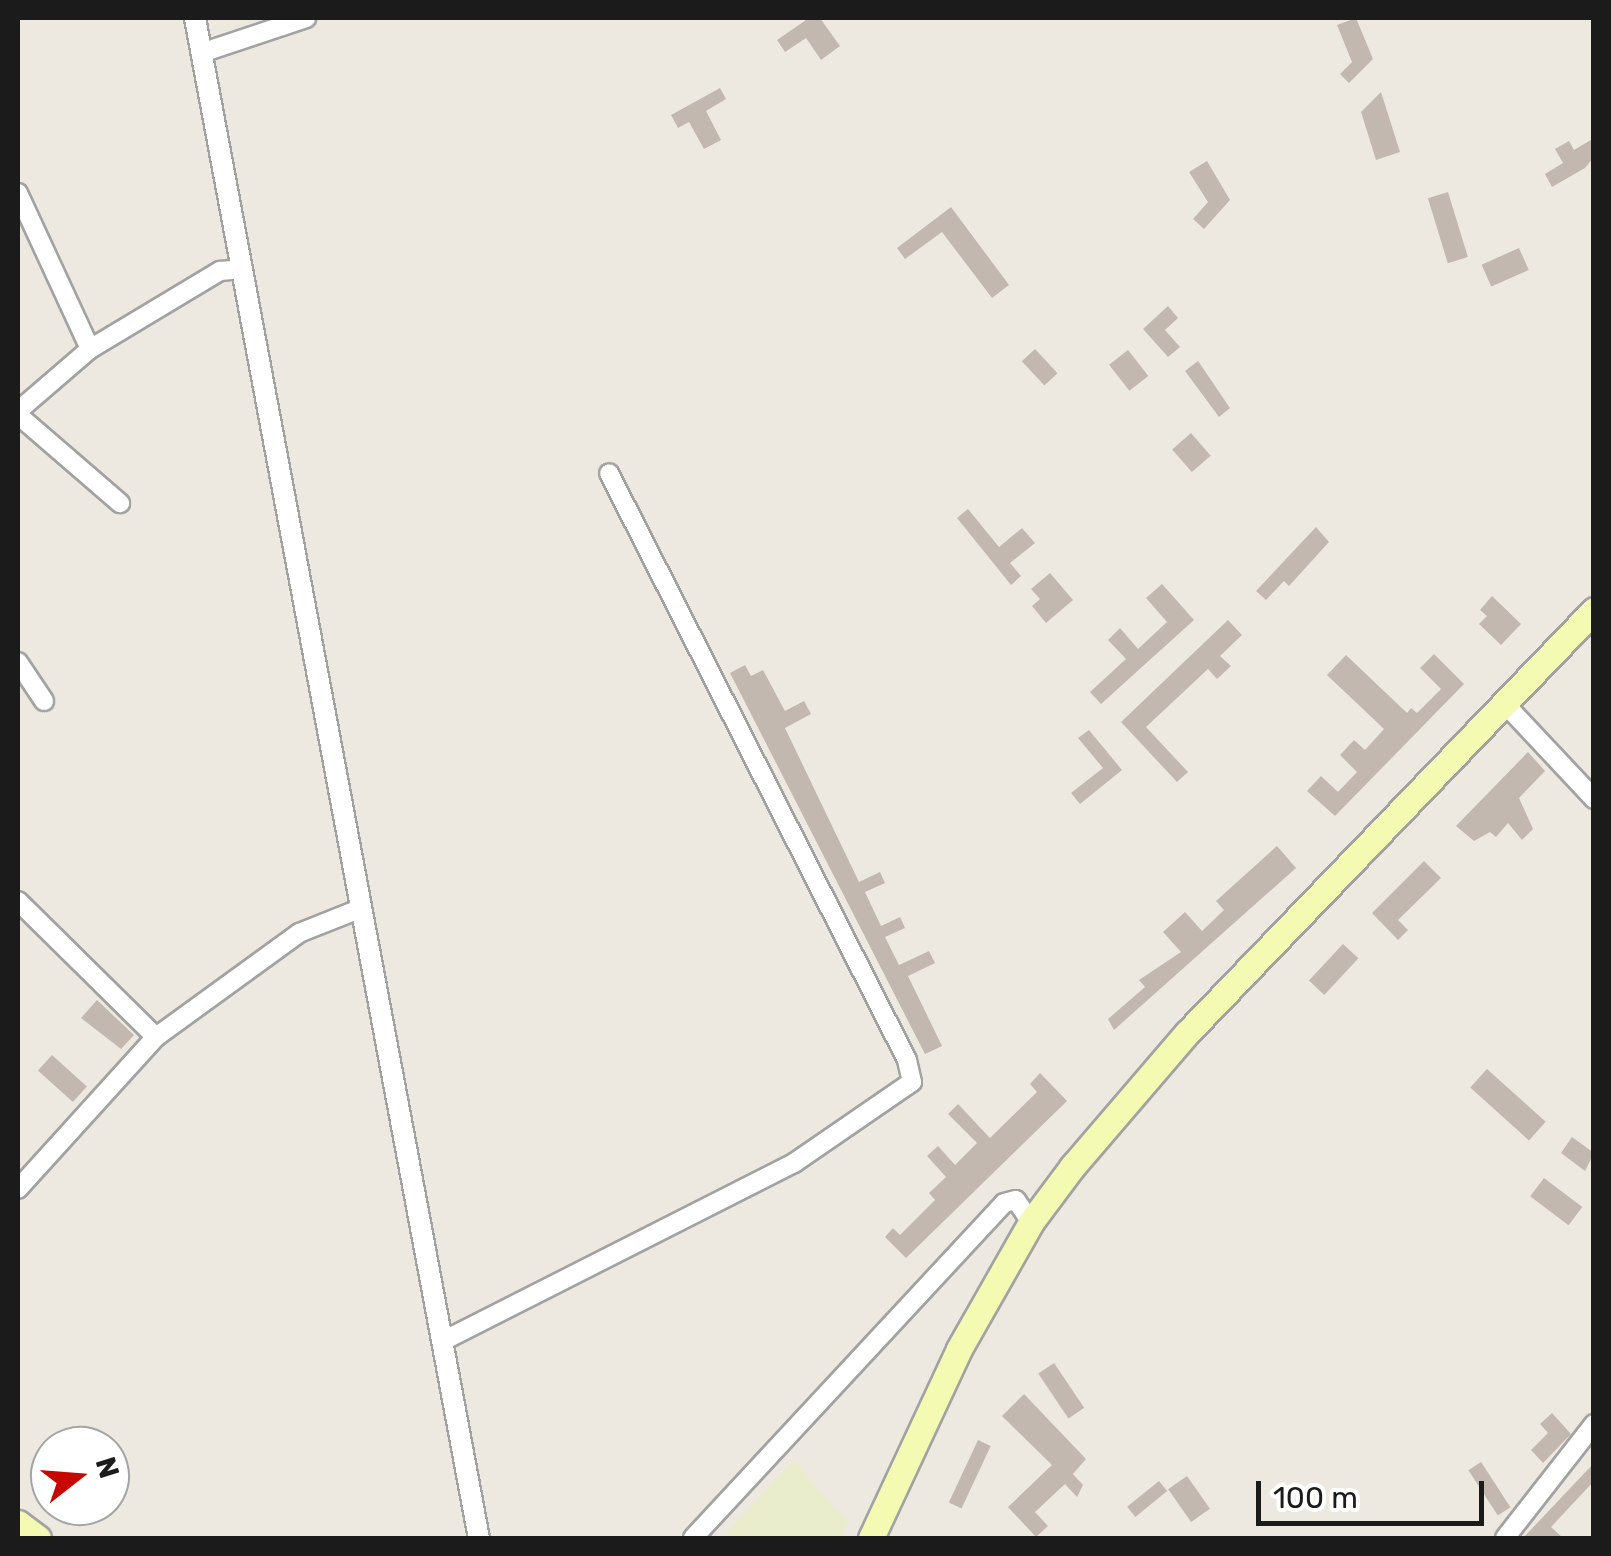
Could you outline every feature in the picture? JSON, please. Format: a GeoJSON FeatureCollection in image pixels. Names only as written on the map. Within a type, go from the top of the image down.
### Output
{"type":"FeatureCollection","features":[{"type":"Feature","properties":{"kind":"main road"},"geometry":{"type":"LineString","coordinates":[[871,1538],[959,1349],[1031,1222],[1186,1033],[1594,610]]}},
{"type":"Feature","properties":{"kind":"main road"},"geometry":{"type":"LineString","coordinates":[[18,1523],[38,1538]]}},
{"type":"Feature","properties":{"kind":"street"},"geometry":{"type":"LineString","coordinates":[[195,18],[480,1538]]}},
{"type":"Feature","properties":{"kind":"street"},"geometry":{"type":"LineString","coordinates":[[201,52],[306,18]]}},
{"type":"Feature","properties":{"kind":"street"},"geometry":{"type":"LineString","coordinates":[[18,194],[90,349]]}},
{"type":"Feature","properties":{"kind":"street"},"geometry":{"type":"LineString","coordinates":[[120,503],[18,413],[90,349],[220,271],[241,269]]}},
{"type":"Feature","properties":{"kind":"street"},"geometry":{"type":"LineString","coordinates":[[443,1341],[794,1164],[912,1082],[908,1060],[609,473]]}},
{"type":"Feature","properties":{"kind":"street"},"geometry":{"type":"LineString","coordinates":[[18,662],[44,700]]}},
{"type":"Feature","properties":{"kind":"street"},"geometry":{"type":"LineString","coordinates":[[1504,703],[1594,798]]}},
{"type":"Feature","properties":{"kind":"street"},"geometry":{"type":"LineString","coordinates":[[18,901],[156,1037]]}},
{"type":"Feature","properties":{"kind":"street"},"geometry":{"type":"LineString","coordinates":[[18,1189],[156,1037],[299,933],[362,908]]}},
{"type":"Feature","properties":{"kind":"street"},"geometry":{"type":"LineString","coordinates":[[693,1538],[1004,1203],[1016,1200],[1031,1222]]}},
{"type":"Feature","properties":{"kind":"street"},"geometry":{"type":"LineString","coordinates":[[1505,1538],[1594,1424]]}},
{"type":"Feature","properties":{"kind":"green space"},"geometry":{"type":"Polygon","coordinates":[[[793,1460],[848,1522],[840,1538],[722,1538],[793,1460]]]}},
{"type":"Feature","properties":{"kind":"building"},"geometry":{"type":"Polygon","coordinates":[[[809,18],[820,18],[840,46],[821,60],[806,38],[785,52],[777,40],[809,18]]]}},
{"type":"Feature","properties":{"kind":"building"},"geometry":{"type":"Polygon","coordinates":[[[1356,18],[1373,59],[1349,83],[1340,74],[1352,62],[1337,25],[1356,18]]]}},
{"type":"Feature","properties":{"kind":"building"},"geometry":{"type":"Polygon","coordinates":[[[720,88],[726,99],[706,111],[721,140],[704,149],[689,122],[678,128],[671,115],[720,88]]]}},
{"type":"Feature","properties":{"kind":"building"},"geometry":{"type":"Polygon","coordinates":[[[1381,92],[1400,152],[1376,160],[1361,112],[1381,92]]]}},
{"type":"Feature","properties":{"kind":"building"},"geometry":{"type":"Polygon","coordinates":[[[1594,138],[1594,157],[1585,168],[1552,187],[1545,174],[1563,163],[1555,149],[1569,141],[1574,150],[1594,138]]]}},
{"type":"Feature","properties":{"kind":"building"},"geometry":{"type":"Polygon","coordinates":[[[1207,161],[1230,200],[1204,229],[1193,219],[1208,202],[1189,172],[1207,161]]]}},
{"type":"Feature","properties":{"kind":"building"},"geometry":{"type":"Polygon","coordinates":[[[1448,192],[1468,257],[1448,263],[1428,198],[1448,192]]]}},
{"type":"Feature","properties":{"kind":"building"},"geometry":{"type":"Polygon","coordinates":[[[951,207],[1009,285],[992,298],[942,232],[905,259],[897,248],[951,207]]]}},
{"type":"Feature","properties":{"kind":"building"},"geometry":{"type":"Polygon","coordinates":[[[1519,248],[1529,270],[1491,287],[1482,265],[1519,248]]]}},
{"type":"Feature","properties":{"kind":"building"},"geometry":{"type":"Polygon","coordinates":[[[1168,306],[1178,318],[1165,330],[1180,347],[1168,357],[1143,329],[1168,306]]]}},
{"type":"Feature","properties":{"kind":"building"},"geometry":{"type":"Polygon","coordinates":[[[1035,349],[1058,373],[1044,385],[1022,361],[1035,349]]]}},
{"type":"Feature","properties":{"kind":"building"},"geometry":{"type":"Polygon","coordinates":[[[1128,350],[1148,376],[1129,391],[1109,365],[1128,350]]]}},
{"type":"Feature","properties":{"kind":"building"},"geometry":{"type":"Polygon","coordinates":[[[1198,361],[1230,408],[1219,417],[1185,371],[1198,361]]]}},
{"type":"Feature","properties":{"kind":"building"},"geometry":{"type":"Polygon","coordinates":[[[1191,433],[1211,456],[1192,472],[1172,449],[1191,433]]]}},
{"type":"Feature","properties":{"kind":"building"},"geometry":{"type":"Polygon","coordinates":[[[968,509],[999,547],[1022,528],[1035,543],[1010,563],[1021,576],[1011,585],[957,518],[968,509]]]}},
{"type":"Feature","properties":{"kind":"building"},"geometry":{"type":"Polygon","coordinates":[[[1316,527],[1329,542],[1289,586],[1284,581],[1266,600],[1256,591],[1316,527]]]}},
{"type":"Feature","properties":{"kind":"building"},"geometry":{"type":"Polygon","coordinates":[[[1050,573],[1073,600],[1046,623],[1032,606],[1040,599],[1031,589],[1050,573]]]}},
{"type":"Feature","properties":{"kind":"building"},"geometry":{"type":"Polygon","coordinates":[[[1162,584],[1194,620],[1101,704],[1090,692],[1126,659],[1108,640],[1120,628],[1138,649],[1167,622],[1146,598],[1162,584]]]}},
{"type":"Feature","properties":{"kind":"building"},"geometry":{"type":"Polygon","coordinates":[[[1492,596],[1521,624],[1501,645],[1479,624],[1487,616],[1480,610],[1492,596]]]}},
{"type":"Feature","properties":{"kind":"building"},"geometry":{"type":"Polygon","coordinates":[[[1228,620],[1242,635],[1220,656],[1231,666],[1217,679],[1208,669],[1146,727],[1188,772],[1177,782],[1121,722],[1228,620]]]}},
{"type":"Feature","properties":{"kind":"building"},"geometry":{"type":"Polygon","coordinates":[[[1434,654],[1464,684],[1335,816],[1307,791],[1321,776],[1338,792],[1357,772],[1340,755],[1354,740],[1365,750],[1384,729],[1327,675],[1346,655],[1407,713],[1411,708],[1417,713],[1441,689],[1420,668],[1434,654]]]}},
{"type":"Feature","properties":{"kind":"building"},"geometry":{"type":"Polygon","coordinates":[[[745,665],[751,676],[763,670],[785,711],[804,701],[811,714],[785,728],[859,882],[880,872],[885,883],[865,892],[881,926],[900,917],[905,928],[885,937],[899,965],[929,951],[935,963],[908,976],[942,1046],[925,1054],[730,673],[745,665]]]}},
{"type":"Feature","properties":{"kind":"building"},"geometry":{"type":"Polygon","coordinates":[[[1089,730],[1122,770],[1080,804],[1071,793],[1103,768],[1078,738],[1089,730]]]}},
{"type":"Feature","properties":{"kind":"building"},"geometry":{"type":"Polygon","coordinates":[[[1528,752],[1545,771],[1519,798],[1533,829],[1522,840],[1508,823],[1496,837],[1490,832],[1474,841],[1456,826],[1528,752]]]}},
{"type":"Feature","properties":{"kind":"building"},"geometry":{"type":"Polygon","coordinates":[[[1277,846],[1296,868],[1114,1030],[1108,1019],[1145,987],[1139,980],[1181,952],[1163,932],[1185,912],[1202,931],[1224,910],[1216,901],[1277,846]]]}},
{"type":"Feature","properties":{"kind":"building"},"geometry":{"type":"Polygon","coordinates":[[[1424,861],[1441,878],[1398,920],[1408,930],[1398,940],[1372,913],[1424,861]]]}},
{"type":"Feature","properties":{"kind":"building"},"geometry":{"type":"Polygon","coordinates":[[[1343,944],[1358,958],[1324,995],[1309,981],[1343,944]]]}},
{"type":"Feature","properties":{"kind":"building"},"geometry":{"type":"Polygon","coordinates":[[[97,1000],[134,1035],[121,1049],[81,1018],[97,1000]]]}},
{"type":"Feature","properties":{"kind":"building"},"geometry":{"type":"Polygon","coordinates":[[[52,1055],[87,1086],[73,1102],[38,1071],[52,1055]]]}},
{"type":"Feature","properties":{"kind":"building"},"geometry":{"type":"Polygon","coordinates":[[[1487,1069],[1546,1122],[1529,1140],[1470,1088],[1487,1069]]]}},
{"type":"Feature","properties":{"kind":"building"},"geometry":{"type":"Polygon","coordinates":[[[1040,1073],[1067,1101],[906,1258],[885,1237],[893,1228],[900,1235],[935,1200],[929,1193],[946,1177],[927,1156],[938,1146],[955,1165],[977,1143],[948,1114],[958,1104],[990,1138],[1037,1092],[1030,1084],[1040,1073]]]}},
{"type":"Feature","properties":{"kind":"building"},"geometry":{"type":"Polygon","coordinates":[[[1572,1137],[1594,1153],[1585,1171],[1561,1153],[1572,1137]]]}},
{"type":"Feature","properties":{"kind":"building"},"geometry":{"type":"Polygon","coordinates":[[[1544,1178],[1582,1207],[1568,1225],[1530,1196],[1544,1178]]]}},
{"type":"Feature","properties":{"kind":"building"},"geometry":{"type":"Polygon","coordinates":[[[1054,1363],[1084,1408],[1068,1418],[1038,1374],[1054,1363]]]}},
{"type":"Feature","properties":{"kind":"building"},"geometry":{"type":"Polygon","coordinates":[[[1024,1394],[1086,1459],[1073,1474],[1083,1485],[1077,1497],[1065,1484],[1035,1512],[1048,1526],[1036,1537],[1008,1507],[1052,1465],[1002,1416],[1024,1394]]]}},
{"type":"Feature","properties":{"kind":"building"},"geometry":{"type":"Polygon","coordinates":[[[1552,1413],[1571,1434],[1543,1463],[1531,1450],[1548,1433],[1540,1424],[1552,1413]]]}},
{"type":"Feature","properties":{"kind":"building"},"geometry":{"type":"Polygon","coordinates":[[[978,1440],[991,1446],[962,1508],[949,1503],[978,1440]]]}},
{"type":"Feature","properties":{"kind":"building"},"geometry":{"type":"Polygon","coordinates":[[[1481,1462],[1510,1507],[1498,1515],[1468,1470],[1481,1462]]]}},
{"type":"Feature","properties":{"kind":"building"},"geometry":{"type":"Polygon","coordinates":[[[1594,1463],[1594,1481],[1551,1527],[1563,1538],[1523,1538],[1594,1463]]]}},
{"type":"Feature","properties":{"kind":"building"},"geometry":{"type":"Polygon","coordinates":[[[1187,1476],[1210,1509],[1191,1522],[1168,1489],[1187,1476]]]}},
{"type":"Feature","properties":{"kind":"building"},"geometry":{"type":"Polygon","coordinates":[[[1159,1481],[1167,1491],[1135,1517],[1127,1507],[1159,1481]]]}}]}
